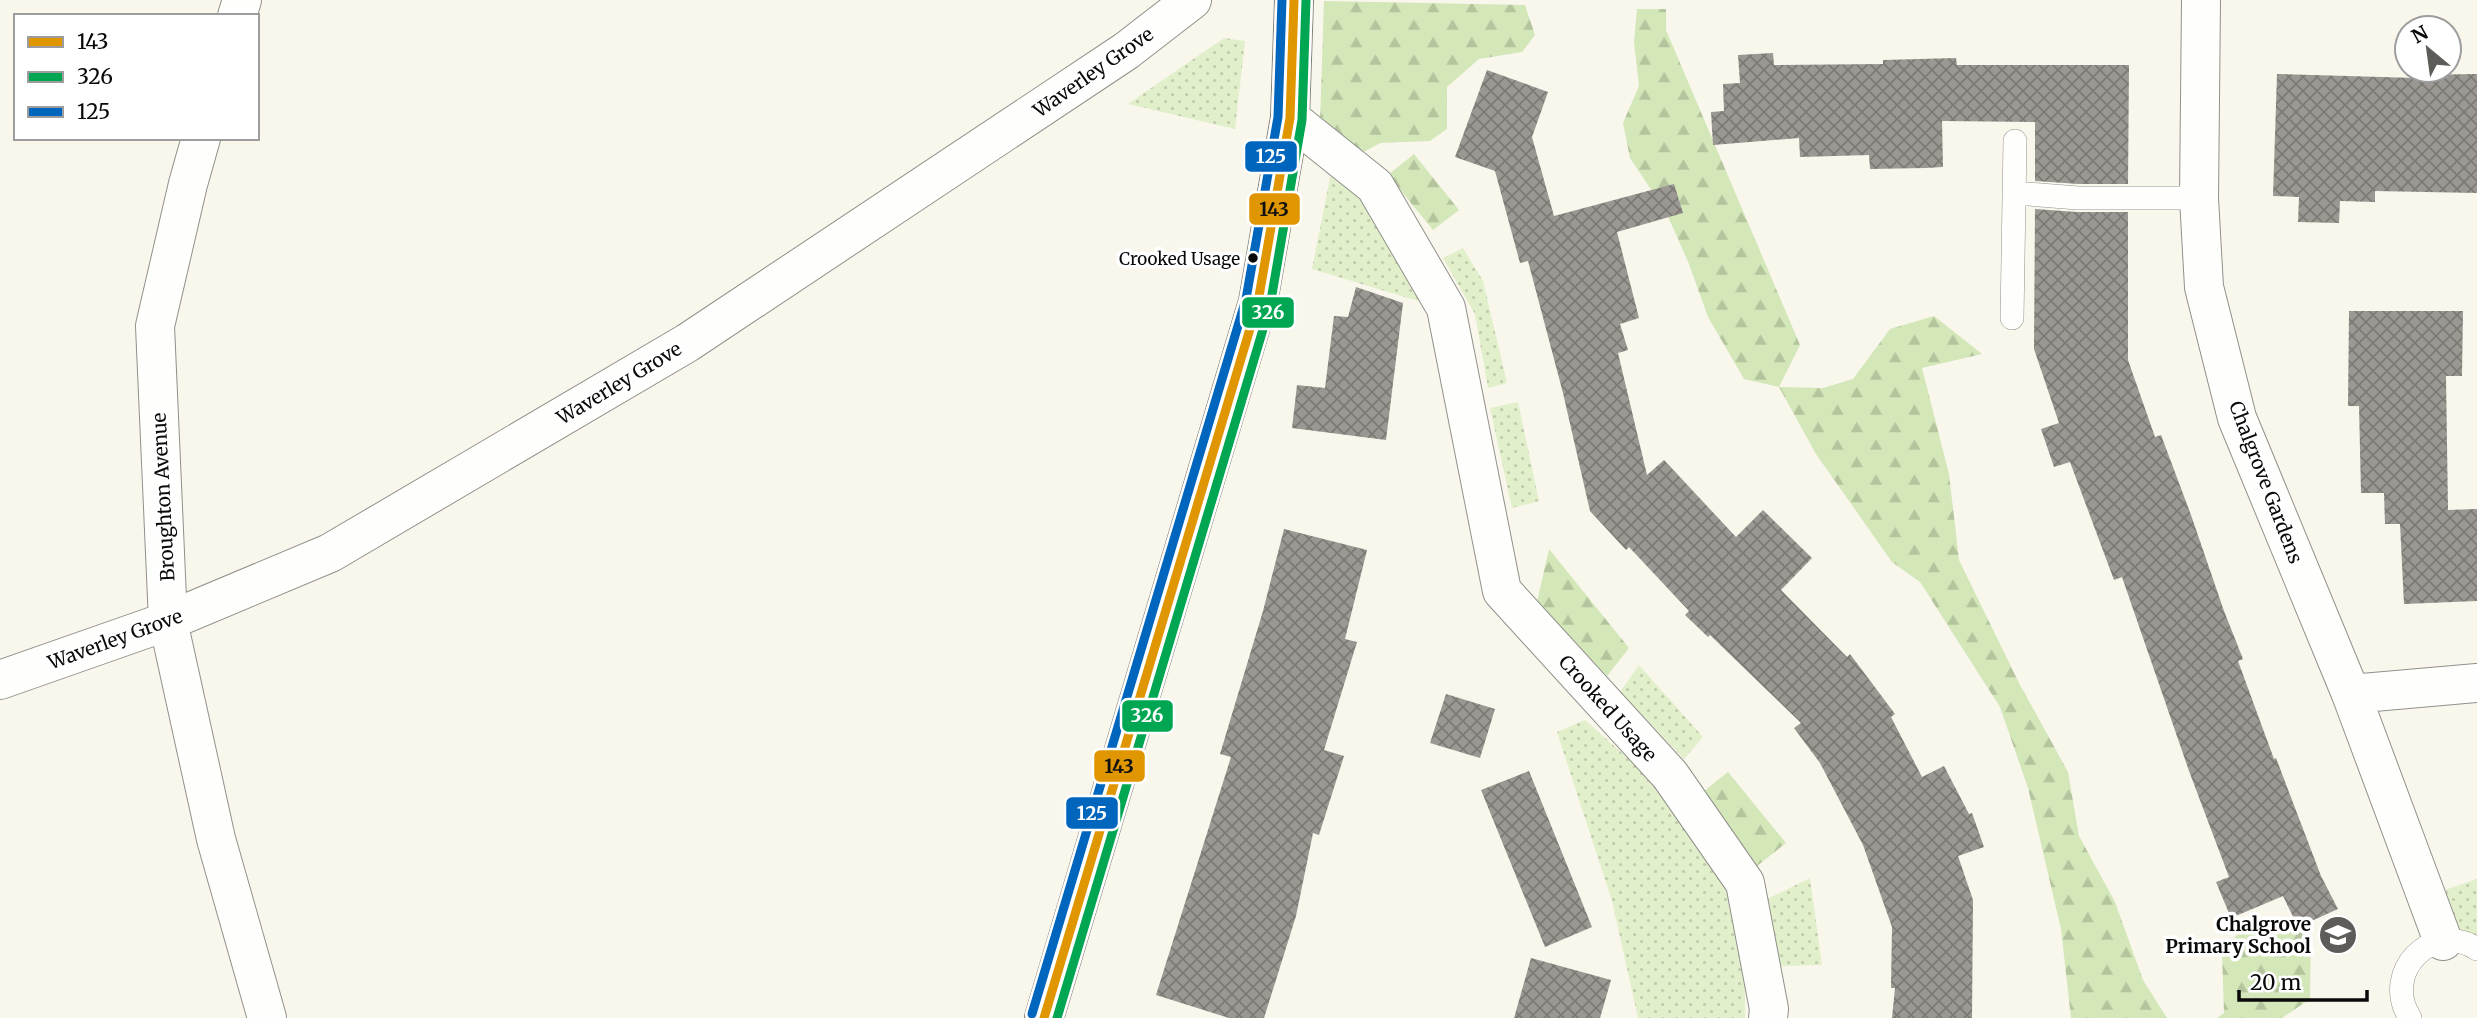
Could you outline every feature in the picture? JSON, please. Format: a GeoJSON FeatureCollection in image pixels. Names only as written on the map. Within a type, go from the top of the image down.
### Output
{"type":"FeatureCollection","features":[{"type":"Feature","properties":{"kind":"main road"},"geometry":{"type":"LineString","coordinates":[[1044,1018],[1258,302],[1290,118],[1294,0]]}},
{"type":"Feature","properties":{"kind":"street","name":"Waverley Grove"},"geometry":{"type":"LineString","coordinates":[[0,680],[168,621],[330,553],[687,343],[1126,51],[1192,0]]}},
{"type":"Feature","properties":{"kind":"street","name":"Chalgrove Gardens"},"geometry":{"type":"LineString","coordinates":[[2201,0],[2199,198],[2204,287],[2237,418],[2351,694],[2460,945]]}},
{"type":"Feature","properties":{"kind":"street","name":"Crooked Usage"},"geometry":{"type":"LineString","coordinates":[[1290,118],[1375,186],[1446,308],[1502,591],[1670,775],[1745,883],[1769,1009],[1768,1018]]}},
{"type":"Feature","properties":{"kind":"street","name":"Broughton Avenue"},"geometry":{"type":"LineString","coordinates":[[200,140],[155,326],[168,621],[216,839],[267,1018]]}},
{"type":"Feature","properties":{"kind":"street"},"geometry":{"type":"LineString","coordinates":[[2351,694],[2477,682]]}},
{"type":"Feature","properties":{"kind":"lane"},"geometry":{"type":"LineString","coordinates":[[2012,318],[2015,141]]}},
{"type":"Feature","properties":{"kind":"lane"},"geometry":{"type":"LineString","coordinates":[[2014,193],[2078,198],[2199,198]]}},
{"type":"Feature","properties":{"kind":"lane"},"geometry":{"type":"LineString","coordinates":[[2410,1018],[2403,1007],[2400,989],[2403,973],[2412,958],[2427,946],[2460,945]]}},
{"type":"Feature","properties":{"kind":"green space"},"geometry":{"type":"Polygon","coordinates":[[[1324,1],[1525,5],[1535,35],[1522,52],[1479,59],[1447,87],[1447,129],[1430,141],[1380,143],[1362,153],[1320,122],[1324,1]]]}},
{"type":"Feature","properties":{"kind":"green space"},"geometry":{"type":"Polygon","coordinates":[[[1637,9],[1666,9],[1666,30],[1800,345],[1779,387],[1744,379],[1708,317],[1666,212],[1630,158],[1623,123],[1639,86],[1634,42],[1637,9]]]}},
{"type":"Feature","properties":{"kind":"green space"},"geometry":{"type":"Polygon","coordinates":[[[1224,38],[1245,41],[1235,129],[1128,104],[1224,38]]]}},
{"type":"Feature","properties":{"kind":"green space"},"geometry":{"type":"Polygon","coordinates":[[[1414,154],[1459,210],[1433,230],[1388,175],[1414,154]]]}},
{"type":"Feature","properties":{"kind":"green space"},"geometry":{"type":"Polygon","coordinates":[[[1332,168],[1362,191],[1428,304],[1312,269],[1332,168]]]}},
{"type":"Feature","properties":{"kind":"green space"},"geometry":{"type":"Polygon","coordinates":[[[1463,248],[1483,281],[1507,383],[1488,388],[1475,314],[1443,258],[1463,248]]]}},
{"type":"Feature","properties":{"kind":"green space"},"geometry":{"type":"Polygon","coordinates":[[[1934,316],[1982,354],[1922,368],[1949,474],[1959,560],[2019,683],[2068,772],[2079,836],[2115,902],[2143,980],[2167,1018],[2071,1018],[2061,929],[2028,788],[2000,707],[1920,582],[1892,562],[1816,454],[1779,387],[1823,388],[1853,379],[1890,329],[1934,316]]]}},
{"type":"Feature","properties":{"kind":"green space"},"geometry":{"type":"Polygon","coordinates":[[[1518,402],[1539,501],[1512,508],[1490,408],[1518,402]]]}},
{"type":"Feature","properties":{"kind":"green space"},"geometry":{"type":"Polygon","coordinates":[[[1549,549],[1629,648],[1607,676],[1537,602],[1549,549]]]}},
{"type":"Feature","properties":{"kind":"green space"},"geometry":{"type":"Polygon","coordinates":[[[1639,665],[1703,737],[1684,759],[1620,692],[1639,665]]]}},
{"type":"Feature","properties":{"kind":"green space"},"geometry":{"type":"Polygon","coordinates":[[[1585,720],[1652,780],[1716,859],[1745,940],[1745,1018],[1638,1018],[1612,901],[1557,732],[1585,720]]]}},
{"type":"Feature","properties":{"kind":"green space"},"geometry":{"type":"Polygon","coordinates":[[[1728,772],[1786,843],[1757,866],[1699,795],[1728,772]]]}},
{"type":"Feature","properties":{"kind":"green space"},"geometry":{"type":"Polygon","coordinates":[[[1810,878],[1822,965],[1780,966],[1765,900],[1810,878]]]}},
{"type":"Feature","properties":{"kind":"green space"},"geometry":{"type":"Polygon","coordinates":[[[2477,879],[2477,939],[2455,927],[2445,890],[2477,879]]]}},
{"type":"Feature","properties":{"kind":"green space"},"geometry":{"type":"Polygon","coordinates":[[[2248,922],[2311,923],[2310,999],[2282,1018],[2217,1018],[2224,1013],[2222,952],[2248,922]]]}},
{"type":"Feature","properties":{"kind":"building"},"geometry":{"type":"Polygon","coordinates":[[[1773,53],[1774,65],[1883,64],[1883,60],[1956,58],[1957,65],[2129,65],[2128,184],[2035,181],[2035,122],[1942,121],[1943,167],[1870,169],[1869,155],[1800,157],[1799,138],[1713,145],[1711,112],[1724,111],[1723,84],[1740,83],[1738,55],[1773,53]]]}},
{"type":"Feature","properties":{"kind":"building"},"geometry":{"type":"Polygon","coordinates":[[[1487,70],[1548,92],[1532,137],[1554,216],[1674,184],[1683,213],[1617,232],[1639,318],[1620,324],[1628,350],[1618,353],[1647,475],[1664,460],[1736,537],[1763,510],[1812,558],[1781,590],[1847,657],[1850,654],[1895,714],[1891,717],[1922,777],[1944,766],[1969,814],[1972,813],[1984,847],[1958,856],[1973,900],[1972,1018],[1892,1018],[1895,988],[1891,988],[1892,927],[1863,845],[1820,763],[1794,728],[1801,723],[1710,635],[1708,637],[1685,615],[1689,611],[1629,547],[1626,550],[1590,511],[1563,393],[1528,261],[1520,263],[1495,171],[1455,157],[1487,70]]]}},
{"type":"Feature","properties":{"kind":"building"},"geometry":{"type":"Polygon","coordinates":[[[2277,74],[2393,77],[2393,84],[2463,84],[2463,74],[2477,74],[2477,193],[2375,191],[2375,202],[2340,201],[2339,223],[2298,222],[2299,197],[2273,196],[2277,74]]]}},
{"type":"Feature","properties":{"kind":"building"},"geometry":{"type":"Polygon","coordinates":[[[2035,209],[2128,212],[2128,360],[2155,437],[2161,435],[2191,515],[2243,659],[2238,661],[2274,759],[2276,758],[2321,876],[2338,909],[2298,927],[2283,896],[2231,918],[2216,882],[2229,877],[2122,577],[2114,580],[2070,462],[2054,467],[2041,429],[2059,423],[2034,349],[2035,209]]]}},
{"type":"Feature","properties":{"kind":"building"},"geometry":{"type":"Polygon","coordinates":[[[1356,287],[1403,303],[1386,440],[1292,428],[1297,385],[1325,388],[1334,316],[1348,317],[1356,287]]]}},
{"type":"Feature","properties":{"kind":"building"},"geometry":{"type":"Polygon","coordinates":[[[2349,311],[2463,311],[2462,376],[2446,376],[2448,510],[2477,509],[2477,601],[2404,604],[2400,524],[2385,524],[2384,493],[2361,493],[2359,406],[2348,406],[2349,311]]]}},
{"type":"Feature","properties":{"kind":"building"},"geometry":{"type":"Polygon","coordinates":[[[1284,529],[1367,550],[1345,639],[1357,642],[1324,750],[1344,756],[1319,835],[1313,833],[1296,916],[1264,1018],[1229,1018],[1156,995],[1231,757],[1220,754],[1263,611],[1284,529]]]}},
{"type":"Feature","properties":{"kind":"building"},"geometry":{"type":"Polygon","coordinates":[[[1446,694],[1495,709],[1480,758],[1430,743],[1446,694]]]}},
{"type":"Feature","properties":{"kind":"building"},"geometry":{"type":"Polygon","coordinates":[[[1529,771],[1592,927],[1545,947],[1481,790],[1529,771]]]}},
{"type":"Feature","properties":{"kind":"building"},"geometry":{"type":"Polygon","coordinates":[[[1531,958],[1611,980],[1600,1018],[1514,1018],[1531,958]]]}},
{"type":"Feature","properties":{"kind":"transit line","name":"125"},"geometry":{"type":"LineString","coordinates":[[1032,1014],[1246,299],[1278,117],[1282,0]]}},
{"type":"Feature","properties":{"kind":"transit line","name":"143"},"geometry":{"type":"LineString","coordinates":[[1044,1018],[1258,302],[1290,118],[1294,0]]}},
{"type":"Feature","properties":{"kind":"transit line","name":"326"},"geometry":{"type":"LineString","coordinates":[[1057,1018],[1270,306],[1302,120],[1306,0]]}},
{"type":"Feature","properties":{"kind":"place","name":"Crooked Usage"},"geometry":{"type":"Point","coordinates":[1253,258]}},
{"type":"Feature","properties":{"kind":"place","name":"Chalgrove Primary School"},"geometry":{"type":"Point","coordinates":[2338,935]}}]}
